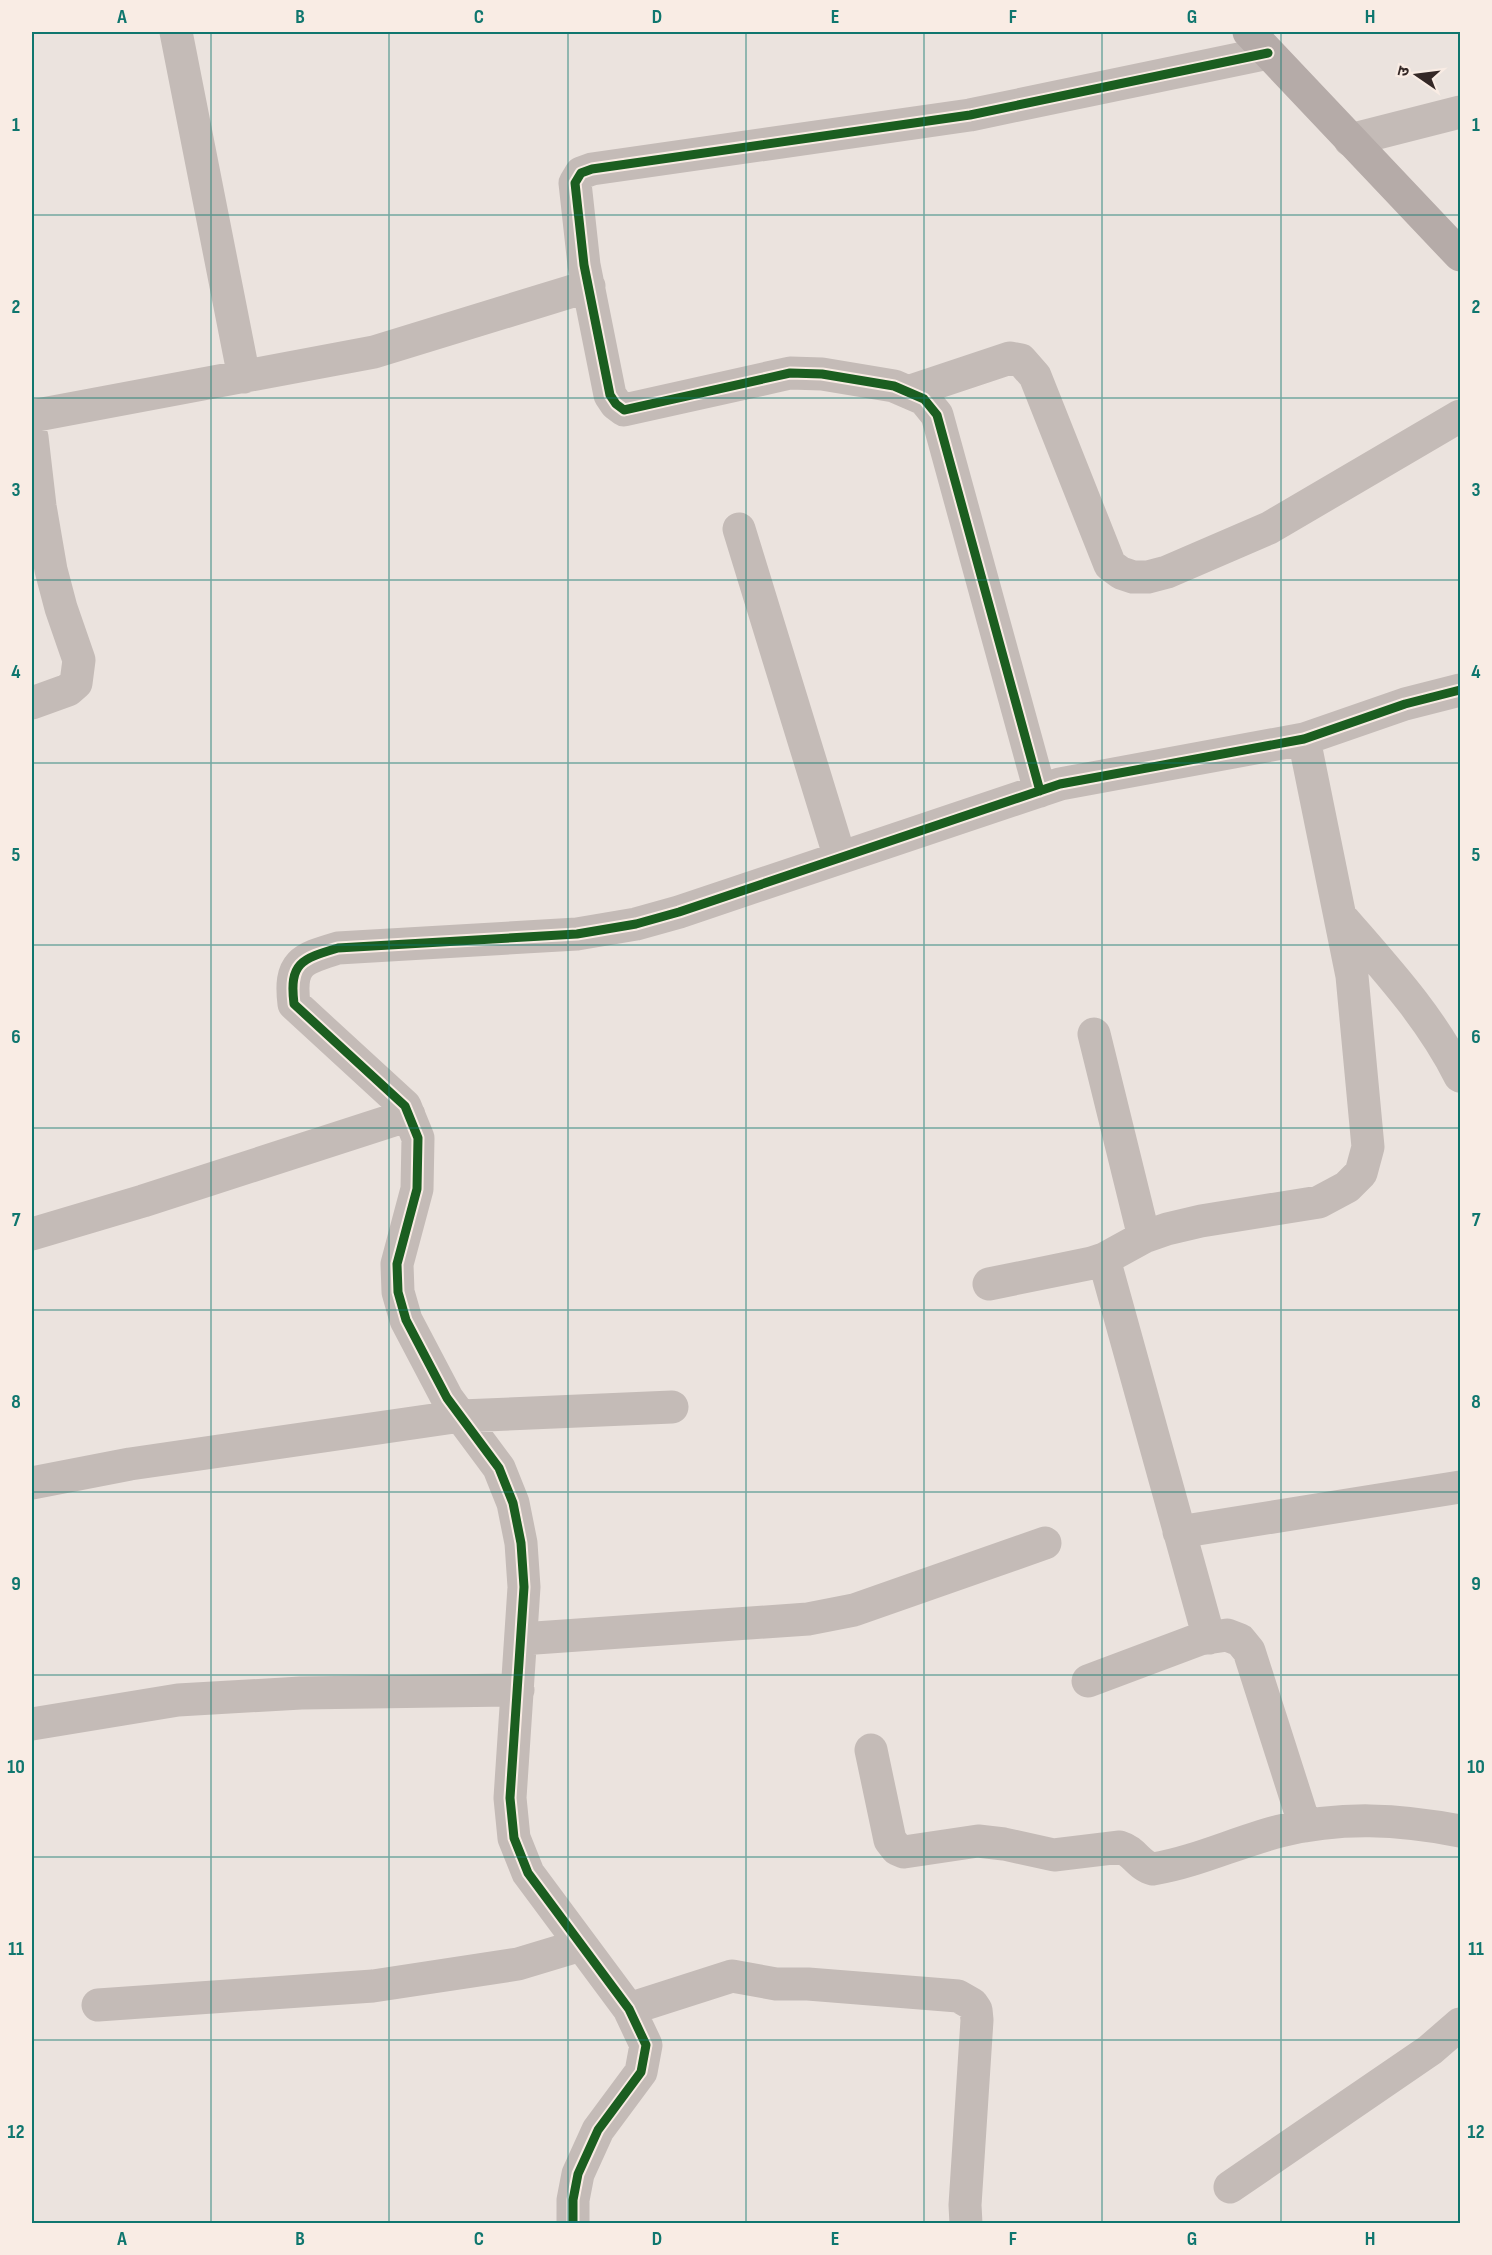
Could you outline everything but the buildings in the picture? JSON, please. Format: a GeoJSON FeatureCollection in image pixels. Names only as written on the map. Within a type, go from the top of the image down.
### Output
{"type":"FeatureCollection","features":[{"type":"Feature","properties":{"kind":"street"},"geometry":{"type":"LineString","coordinates":[[176,32],[244,377]]}},
{"type":"Feature","properties":{"kind":"street"},"geometry":{"type":"LineString","coordinates":[[1040,791],[937,415],[924,399],[894,386],[822,374],[790,373],[624,410],[610,395],[585,265],[575,183],[581,174],[592,169],[970,115],[1259,42],[1461,255]]}},
{"type":"Feature","properties":{"kind":"street"},"geometry":{"type":"LineString","coordinates":[[1350,140],[1461,112]]}},
{"type":"Feature","properties":{"kind":"street"},"geometry":{"type":"LineString","coordinates":[[32,416],[374,352],[589,286]]}},
{"type":"Feature","properties":{"kind":"street"},"geometry":{"type":"LineString","coordinates":[[908,392],[1010,358],[1021,360],[1035,376],[1110,565],[1120,573],[1133,577],[1148,577],[1167,572],[1269,528],[1461,416]]}},
{"type":"Feature","properties":{"kind":"street"},"geometry":{"type":"LineString","coordinates":[[32,437],[36,507],[61,608],[79,660],[76,683],[68,690],[32,703]]}},
{"type":"Feature","properties":{"kind":"street"},"geometry":{"type":"LineString","coordinates":[[739,529],[840,858]]}},
{"type":"Feature","properties":{"kind":"street"},"geometry":{"type":"LineString","coordinates":[[573,2223],[573,2200],[578,2174],[598,2130],[640,2072],[645,2058],[646,2045],[629,2009],[528,1873],[514,1838],[510,1798],[524,1587],[521,1543],[513,1503],[499,1468],[447,1398],[406,1320],[398,1292],[397,1264],[417,1189],[418,1138],[405,1106],[294,1004],[292,986],[295,970],[305,960],[338,948],[577,934],[636,924],[679,912],[1060,784],[1304,739],[1405,704],[1461,690]]}},
{"type":"Feature","properties":{"kind":"street"},"geometry":{"type":"LineString","coordinates":[[989,1284],[1104,1259],[1144,1237],[1201,1221],[1319,1202],[1347,1187],[1361,1173],[1368,1147],[1352,976],[1304,739]]}},
{"type":"Feature","properties":{"kind":"street"},"geometry":{"type":"LineString","coordinates":[[1340,915],[1415,1002],[1461,1076]]}},
{"type":"Feature","properties":{"kind":"street"},"geometry":{"type":"LineString","coordinates":[[1094,1034],[1144,1237]]}},
{"type":"Feature","properties":{"kind":"street"},"geometry":{"type":"LineString","coordinates":[[32,1234],[143,1201],[409,1115]]}},
{"type":"Feature","properties":{"kind":"street"},"geometry":{"type":"LineString","coordinates":[[1104,1259],[1209,1638]]}},
{"type":"Feature","properties":{"kind":"street"},"geometry":{"type":"LineString","coordinates":[[32,1483],[130,1464],[460,1416],[672,1407]]}},
{"type":"Feature","properties":{"kind":"street"},"geometry":{"type":"LineString","coordinates":[[1179,1532],[1461,1487]]}},
{"type":"Feature","properties":{"kind":"street"},"geometry":{"type":"LineString","coordinates":[[521,1639],[831,1616],[1045,1543]]}},
{"type":"Feature","properties":{"kind":"street"},"geometry":{"type":"LineString","coordinates":[[1088,1681],[1200,1639],[1227,1635],[1240,1640],[1249,1651],[1305,1826]]}},
{"type":"Feature","properties":{"kind":"street"},"geometry":{"type":"LineString","coordinates":[[32,1724],[178,1700],[301,1693],[518,1690]]}},
{"type":"Feature","properties":{"kind":"street"},"geometry":{"type":"LineString","coordinates":[[871,1750],[890,1840],[897,1850],[904,1852],[978,1841],[1054,1855],[1120,1847],[1129,1851],[1143,1865],[1153,1869],[1279,1832],[1340,1820],[1385,1820],[1461,1831]]}},
{"type":"Feature","properties":{"kind":"street"},"geometry":{"type":"LineString","coordinates":[[98,2005],[373,1986],[518,1965],[582,1945]]}},
{"type":"Feature","properties":{"kind":"street"},"geometry":{"type":"LineString","coordinates":[[629,2009],[732,1976],[776,1984],[808,1984],[958,1996],[965,1999],[976,2010],[977,2020],[965,2205],[966,2223]]}},
{"type":"Feature","properties":{"kind":"street"},"geometry":{"type":"LineString","coordinates":[[1230,2187],[1430,2050],[1461,2024]]}},
{"type":"Feature","properties":{"kind":"cycle path"},"geometry":{"type":"LineString","coordinates":[[1040,791],[937,415],[924,399],[894,386],[822,374],[790,373],[624,410],[610,395],[584,265],[575,183],[581,173],[592,169],[970,115],[1268,53]]}},
{"type":"Feature","properties":{"kind":"cycle path"},"geometry":{"type":"LineString","coordinates":[[573,2224],[573,2200],[578,2174],[598,2130],[641,2072],[646,2045],[629,2009],[528,1873],[514,1838],[510,1798],[524,1587],[521,1543],[513,1503],[499,1468],[447,1398],[406,1320],[398,1292],[397,1264],[417,1189],[418,1138],[405,1106],[294,1004],[293,990],[296,971],[306,960],[338,948],[577,934],[636,924],[679,912],[1060,784],[1304,739],[1405,704],[1460,690]]}}]}
